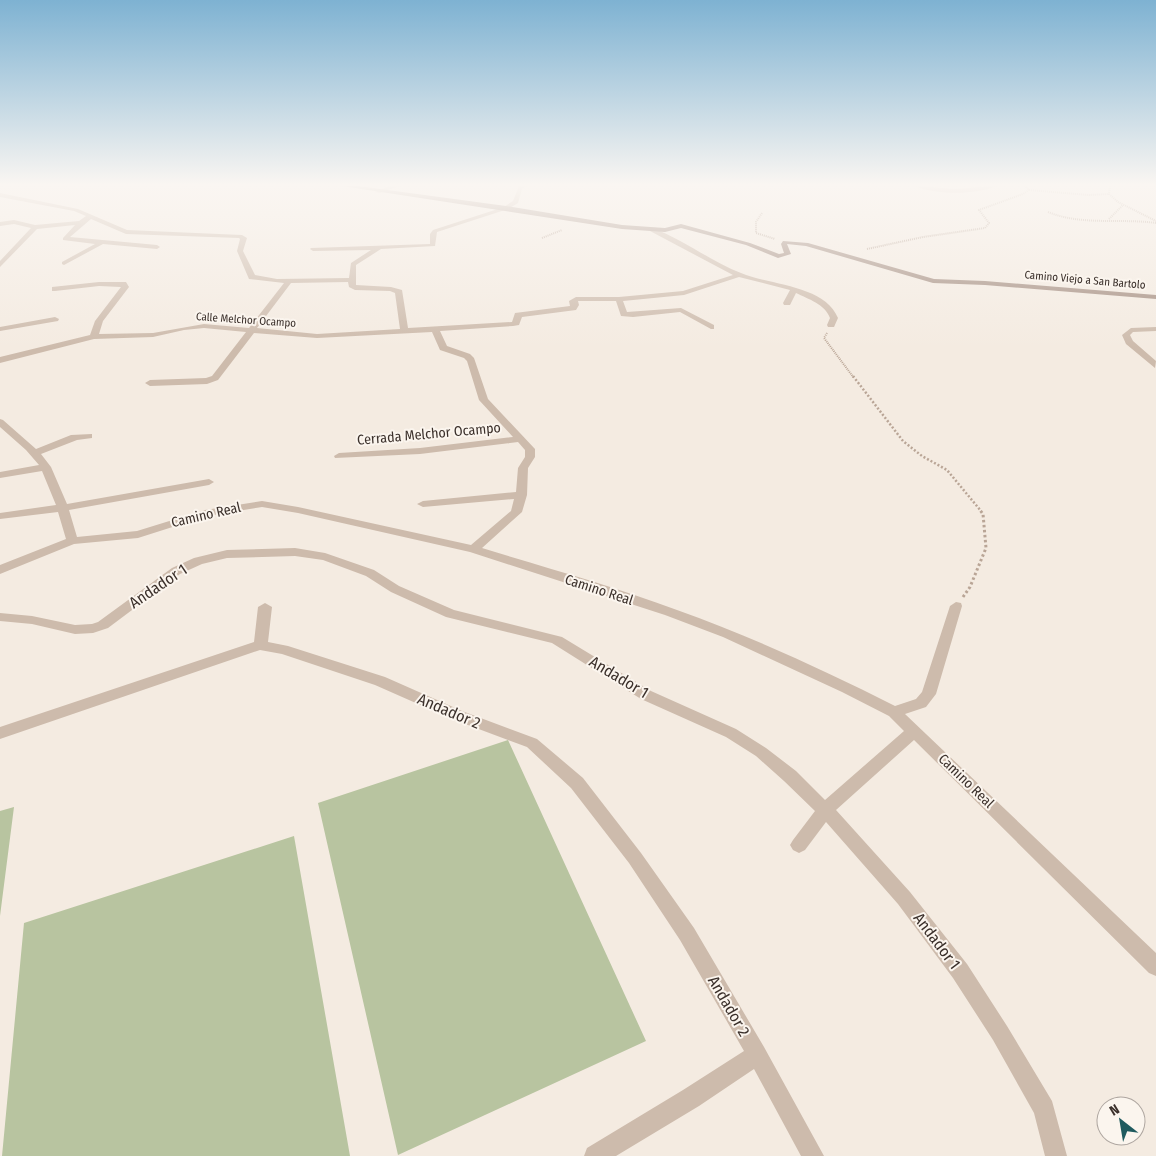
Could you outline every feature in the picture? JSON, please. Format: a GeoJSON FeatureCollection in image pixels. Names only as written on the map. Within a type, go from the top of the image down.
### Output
{"type":"FeatureCollection","features":[{"type":"Feature","properties":{"kind":"street"},"geometry":{"type":"LineString","coordinates":[[0,265],[23,240]]}},
{"type":"Feature","properties":{"kind":"street"},"geometry":{"type":"LineString","coordinates":[[73,240],[157,248]]}},
{"type":"Feature","properties":{"kind":"street"},"geometry":{"type":"LineString","coordinates":[[243,240],[240,251],[252,278],[263,280],[351,280]]}},
{"type":"Feature","properties":{"kind":"street"},"geometry":{"type":"LineString","coordinates":[[313,249],[429,246],[433,245],[434,240]]}},
{"type":"Feature","properties":{"kind":"street"},"geometry":{"type":"LineString","coordinates":[[671,240],[739,275],[794,289],[831,310],[834,318],[831,325]]}},
{"type":"Feature","properties":{"kind":"street"},"geometry":{"type":"LineString","coordinates":[[733,240],[778,256],[788,254],[785,242]]}},
{"type":"Feature","properties":{"kind":"street","name":"Camino Viejo a San Bartolo"},"geometry":{"type":"LineString","coordinates":[[785,242],[806,244],[844,254],[933,281],[985,283],[1156,297]]}},
{"type":"Feature","properties":{"kind":"street"},"geometry":{"type":"LineString","coordinates":[[64,263],[101,243]]}},
{"type":"Feature","properties":{"kind":"street"},"geometry":{"type":"LineString","coordinates":[[380,247],[353,264],[352,285],[355,288],[399,292],[404,330]]}},
{"type":"Feature","properties":{"kind":"street","name":"Calle Melchor Ocampo"},"geometry":{"type":"LineString","coordinates":[[0,360],[94,337],[153,335],[184,328],[204,326],[317,336],[513,324],[516,323],[518,315],[522,313],[567,313],[575,305],[573,301],[581,298],[619,299],[684,293],[739,275]]}},
{"type":"Feature","properties":{"kind":"street"},"geometry":{"type":"LineString","coordinates":[[150,383],[206,381],[215,378],[290,280]]}},
{"type":"Feature","properties":{"kind":"street"},"geometry":{"type":"LineString","coordinates":[[55,289],[99,284],[124,284],[125,288],[99,321],[94,337]]}},
{"type":"Feature","properties":{"kind":"street"},"geometry":{"type":"LineString","coordinates":[[787,303],[794,289]]}},
{"type":"Feature","properties":{"kind":"street"},"geometry":{"type":"LineString","coordinates":[[619,299],[624,314],[681,310],[711,327]]}},
{"type":"Feature","properties":{"kind":"street"},"geometry":{"type":"LineString","coordinates":[[0,329],[56,319]]}},
{"type":"Feature","properties":{"kind":"street"},"geometry":{"type":"LineString","coordinates":[[435,329],[443,348],[467,356],[471,360],[484,400],[530,449],[530,457],[523,468],[521,495],[516,512],[473,549]]}},
{"type":"Feature","properties":{"kind":"street"},"geometry":{"type":"LineString","coordinates":[[1155,365],[1129,342],[1126,335],[1131,330],[1156,329]]}},
{"type":"Feature","properties":{"kind":"street"},"geometry":{"type":"LineString","coordinates":[[0,422],[34,453],[46,467],[62,508],[72,542]]}},
{"type":"Feature","properties":{"kind":"street"},"geometry":{"type":"LineString","coordinates":[[34,453],[75,437],[88,436]]}},
{"type":"Feature","properties":{"kind":"street","name":"Cerrada Melchor Ocampo"},"geometry":{"type":"LineString","coordinates":[[339,456],[420,452],[522,439]]}},
{"type":"Feature","properties":{"kind":"street"},"geometry":{"type":"LineString","coordinates":[[0,475],[46,467]]}},
{"type":"Feature","properties":{"kind":"street"},"geometry":{"type":"LineString","coordinates":[[0,516],[62,508],[209,482]]}},
{"type":"Feature","properties":{"kind":"street"},"geometry":{"type":"LineString","coordinates":[[423,504],[521,495]]}},
{"type":"Feature","properties":{"kind":"street","name":"Camino Real"},"geometry":{"type":"LineString","coordinates":[[0,570],[72,542],[138,534],[205,513],[262,504],[298,510],[473,549],[670,612],[728,634],[847,688],[894,712],[1156,966]]}},
{"type":"Feature","properties":{"kind":"street","name":"Andador 1"},"geometry":{"type":"LineString","coordinates":[[0,617],[32,620],[80,631],[91,630],[103,625],[176,571],[198,561],[227,554],[295,552],[325,557],[370,573],[396,589],[451,614],[557,640],[646,695],[731,733],[761,752],[790,776],[825,810],[904,898],[960,971],[1000,1032],[1044,1109],[1056,1156]]}},
{"type":"Feature","properties":{"kind":"street"},"geometry":{"type":"LineString","coordinates":[[894,712],[921,703],[929,694],[956,606]]}},
{"type":"Feature","properties":{"kind":"street"},"geometry":{"type":"LineString","coordinates":[[260,645],[266,607]]}},
{"type":"Feature","properties":{"kind":"street","name":"Andador 2"},"geometry":{"type":"LineString","coordinates":[[0,733],[260,645],[283,649],[380,681],[457,715],[532,743],[577,782],[635,858],[687,934],[758,1054],[813,1156]]}},
{"type":"Feature","properties":{"kind":"street"},"geometry":{"type":"LineString","coordinates":[[799,845],[825,810],[914,732]]}},
{"type":"Feature","properties":{"kind":"street"},"geometry":{"type":"LineString","coordinates":[[595,1156],[691,1098],[758,1054]]}},
{"type":"Feature","properties":{"kind":"path"},"geometry":{"type":"LineString","coordinates":[[778,240],[785,242]]}},
{"type":"Feature","properties":{"kind":"path"},"geometry":{"type":"LineString","coordinates":[[844,254],[909,240]]}},
{"type":"Feature","properties":{"kind":"path"},"geometry":{"type":"LineString","coordinates":[[831,325],[824,338],[903,441],[922,456],[947,470],[983,514],[986,548],[970,587],[956,606]]}},
{"type":"Feature","properties":{"kind":"green space"},"geometry":{"type":"Polygon","coordinates":[[[508,740],[646,1041],[398,1155],[318,803],[508,740]]]}},
{"type":"Feature","properties":{"kind":"green space"},"geometry":{"type":"Polygon","coordinates":[[[14,807],[0,916],[0,811],[14,807]]]}},
{"type":"Feature","properties":{"kind":"green space"},"geometry":{"type":"Polygon","coordinates":[[[294,836],[350,1156],[2,1156],[24,923],[294,836]]]}}]}
